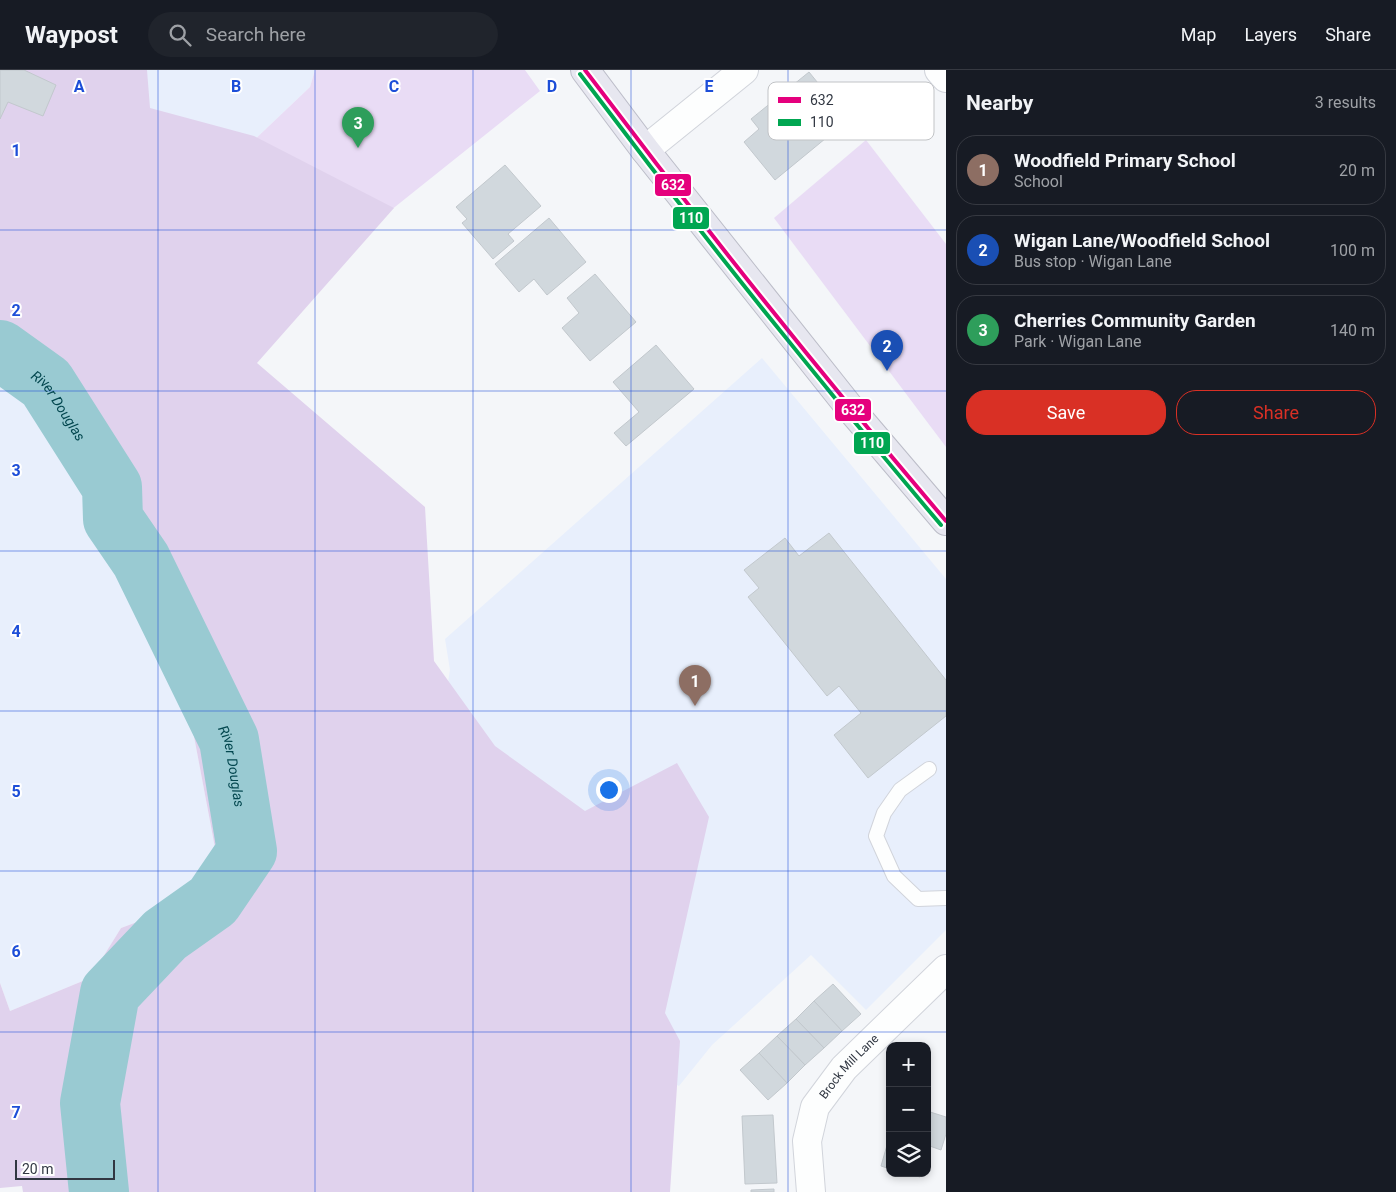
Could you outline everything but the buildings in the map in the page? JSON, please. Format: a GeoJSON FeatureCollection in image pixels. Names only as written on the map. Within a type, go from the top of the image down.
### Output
{"type":"FeatureCollection","features":[{"type":"Feature","properties":{"kind":"highway"},"geometry":{"type":"LineString","coordinates":[[585,70],[644,150],[854,413],[944,516]]}},
{"type":"Feature","properties":{"kind":"street"},"geometry":{"type":"LineString","coordinates":[[644,150],[744,70]]}},
{"type":"Feature","properties":{"kind":"street"},"geometry":{"type":"LineString","coordinates":[[940,70],[946,78]]}},
{"type":"Feature","properties":{"kind":"street","name":"Brock Mill Lane"},"geometry":{"type":"LineString","coordinates":[[811,1192],[807,1141],[815,1107],[844,1068],[946,969]]}},
{"type":"Feature","properties":{"kind":"lane"},"geometry":{"type":"LineString","coordinates":[[929,769],[900,790],[884,813],[876,836],[894,876],[918,899],[946,898]]}},
{"type":"Feature","properties":{"kind":"shaded area"},"geometry":{"type":"Polygon","coordinates":[[[0,70],[147,70],[150,108],[254,136],[394,208],[257,363],[425,507],[434,661],[495,746],[585,811],[677,763],[709,817],[665,1013],[680,1041],[670,1192],[23,1192],[22,1186],[0,1188],[0,983],[10,1011],[90,978],[121,928],[223,890],[176,641],[34,404],[10,382],[0,376],[0,70]]]}},
{"type":"Feature","properties":{"kind":"shaded area"},"geometry":{"type":"Polygon","coordinates":[[[63,70],[315,70],[310,87],[186,205],[63,70]]]}},
{"type":"Feature","properties":{"kind":"shaded area"},"geometry":{"type":"Polygon","coordinates":[[[315,70],[525,70],[540,91],[276,302],[186,205],[310,87],[315,70]]]}},
{"type":"Feature","properties":{"kind":"shaded area"},"geometry":{"type":"Polygon","coordinates":[[[866,140],[946,244],[946,447],[774,218],[866,140]]]}},
{"type":"Feature","properties":{"kind":"shaded area"},"geometry":{"type":"Polygon","coordinates":[[[762,358],[946,579],[946,930],[866,1010],[811,955],[712,1045],[679,1086],[516,1002],[438,742],[450,670],[445,639],[762,358]]]}},
{"type":"Feature","properties":{"kind":"shaded area"},"geometry":{"type":"Polygon","coordinates":[[[10,382],[34,404],[176,641],[223,890],[121,928],[90,978],[10,1011],[0,983],[0,387],[10,382]]]}},
{"type":"Feature","properties":{"kind":"waterway","name":"River Douglas"},"geometry":{"type":"LineString","coordinates":[[0,350],[46,383],[112,487],[113,519],[141,560],[229,740],[247,851],[213,901],[165,935],[110,993],[90,1103],[99,1192]]}},
{"type":"Feature","properties":{"kind":"transit line","name":"632"},"geometry":{"type":"LineString","coordinates":[[585,70],[762,298],[946,521]]}},
{"type":"Feature","properties":{"kind":"transit line","name":"110"},"geometry":{"type":"LineString","coordinates":[[580,74],[757,302],[941,525]]}},
{"type":"Feature","properties":{"kind":"place","name":"Cherries Community Garden"},"geometry":{"type":"Point","coordinates":[358,148]}},
{"type":"Feature","properties":{"kind":"place","name":"Wigan Lane/Woodfield School"},"geometry":{"type":"Point","coordinates":[887,371]}},
{"type":"Feature","properties":{"kind":"place","name":"Woodfield Primary School"},"geometry":{"type":"Point","coordinates":[695,706]}}]}
